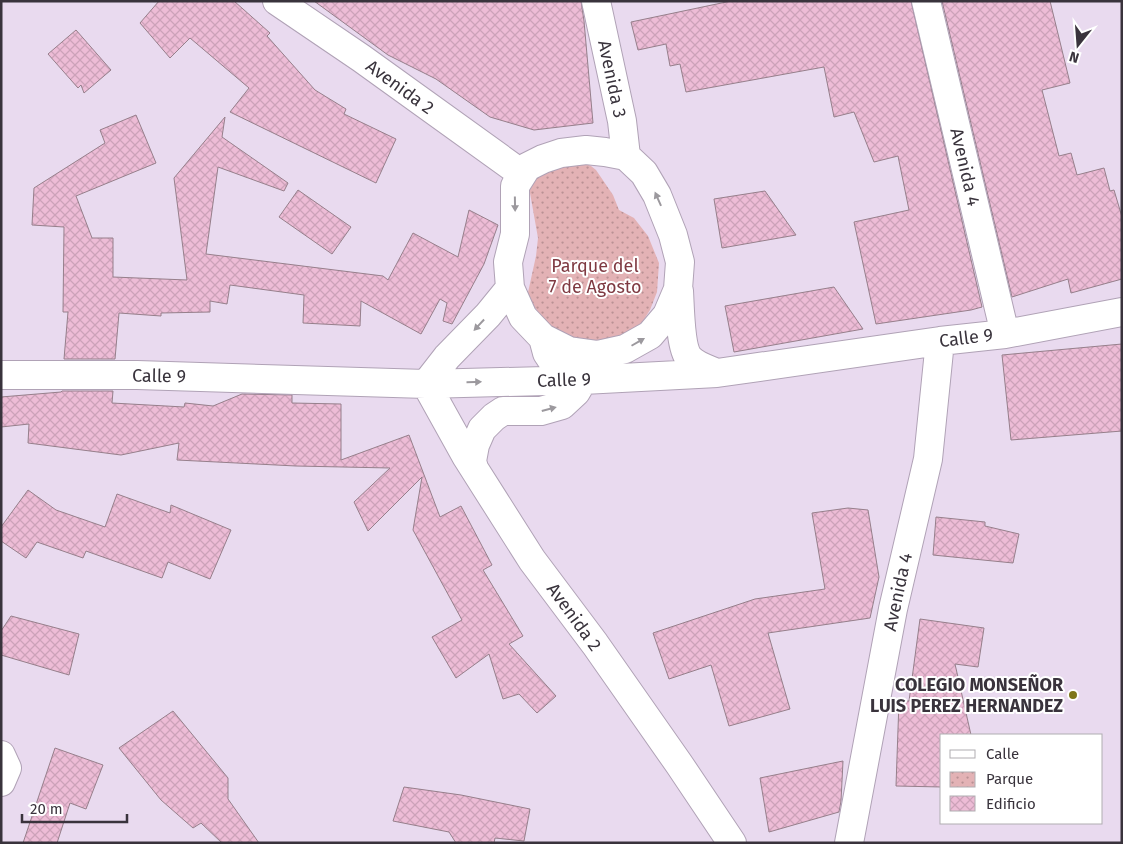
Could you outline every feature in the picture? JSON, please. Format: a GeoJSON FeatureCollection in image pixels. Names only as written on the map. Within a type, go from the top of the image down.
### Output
{"type":"FeatureCollection","features":[{"type":"Feature","properties":{"kind":"street","name":"Avenida 2"},"geometry":{"type":"LineString","coordinates":[[277,1],[361,58],[522,174]]}},
{"type":"Feature","properties":{"kind":"street","name":"Avenida 3"},"geometry":{"type":"LineString","coordinates":[[596,1],[622,121],[626,156]]}},
{"type":"Feature","properties":{"kind":"street","name":"Avenida 4"},"geometry":{"type":"LineString","coordinates":[[926,1],[1005,334]]}},
{"type":"Feature","properties":{"kind":"street"},"geometry":{"type":"LineString","coordinates":[[678,289],[668,315],[650,336],[626,349],[598,355],[569,352],[543,338],[523,317],[510,288],[508,262],[515,234],[515,186],[527,167],[561,153],[586,150],[626,156],[644,172],[657,195],[673,235],[680,262],[678,289],[681,331],[688,357],[697,364],[717,373]]}},
{"type":"Feature","properties":{"kind":"street"},"geometry":{"type":"LineString","coordinates":[[426,384],[447,356],[488,315],[510,288]]}},
{"type":"Feature","properties":{"kind":"street","name":"Calle 9"},"geometry":{"type":"LineString","coordinates":[[1,375],[137,375],[426,384],[583,380],[717,373],[940,341],[1005,334],[1122,312]]}},
{"type":"Feature","properties":{"kind":"street"},"geometry":{"type":"LineString","coordinates":[[543,338],[547,353],[553,362],[565,374],[583,380]]}},
{"type":"Feature","properties":{"kind":"street","name":"Avenida 4"},"geometry":{"type":"LineString","coordinates":[[849,843],[893,610],[928,459],[940,341]]}},
{"type":"Feature","properties":{"kind":"street"},"geometry":{"type":"LineString","coordinates":[[474,468],[472,461],[475,445],[482,429],[494,417],[503,411],[541,411],[562,405],[576,392],[583,380],[592,374],[607,353]]}},
{"type":"Feature","properties":{"kind":"street","name":"Avenida 2"},"geometry":{"type":"LineString","coordinates":[[426,384],[474,468],[532,560],[680,764],[732,843]]}},
{"type":"Feature","properties":{"kind":"green space","name":"Parque del 7 de Agosto"},"geometry":{"type":"Polygon","coordinates":[[[582,162],[596,170],[613,195],[619,210],[634,218],[648,236],[659,263],[657,292],[650,310],[643,321],[631,333],[593,342],[581,341],[559,333],[547,324],[527,297],[538,238],[530,193],[530,174],[582,162]]]}},
{"type":"Feature","properties":{"kind":"building"},"geometry":{"type":"Polygon","coordinates":[[[159,1],[234,1],[270,33],[267,36],[315,90],[346,109],[344,114],[396,139],[376,183],[230,112],[249,88],[190,38],[170,58],[140,23],[159,1]]]}},
{"type":"Feature","properties":{"kind":"building"},"geometry":{"type":"Polygon","coordinates":[[[314,1],[581,1],[593,123],[534,130],[490,117],[436,79],[388,55],[314,1]]]}},
{"type":"Feature","properties":{"kind":"building"},"geometry":{"type":"Polygon","coordinates":[[[731,1],[911,1],[982,307],[876,324],[854,222],[909,210],[898,156],[874,162],[854,112],[834,117],[824,67],[686,92],[680,64],[670,66],[666,44],[638,50],[631,22],[731,1]]]}},
{"type":"Feature","properties":{"kind":"building"},"geometry":{"type":"Polygon","coordinates":[[[942,1],[1050,1],[1070,83],[1042,90],[1059,156],[1071,153],[1077,175],[1104,168],[1110,191],[1114,190],[1122,217],[1122,279],[1071,293],[1068,279],[1012,297],[942,1]]]}},
{"type":"Feature","properties":{"kind":"building"},"geometry":{"type":"Polygon","coordinates":[[[76,30],[111,70],[84,93],[81,85],[78,88],[48,54],[76,30]]]}},
{"type":"Feature","properties":{"kind":"building"},"geometry":{"type":"Polygon","coordinates":[[[136,115],[156,163],[76,196],[92,238],[113,238],[113,277],[187,280],[174,178],[225,117],[222,137],[288,183],[284,191],[218,167],[206,254],[383,276],[388,280],[413,233],[458,257],[469,210],[498,225],[484,264],[452,324],[443,321],[447,303],[440,299],[421,334],[361,301],[360,326],[303,323],[304,295],[230,285],[227,304],[210,301],[210,312],[161,313],[161,316],[119,313],[115,359],[64,359],[68,312],[63,312],[64,227],[32,225],[34,188],[105,143],[100,130],[136,115]]]}},
{"type":"Feature","properties":{"kind":"building"},"geometry":{"type":"Polygon","coordinates":[[[298,190],[351,227],[332,254],[279,217],[298,190]]]}},
{"type":"Feature","properties":{"kind":"building"},"geometry":{"type":"Polygon","coordinates":[[[765,191],[796,235],[722,248],[714,199],[765,191]]]}},
{"type":"Feature","properties":{"kind":"building"},"geometry":{"type":"Polygon","coordinates":[[[834,287],[863,329],[734,352],[725,306],[834,287]]]}},
{"type":"Feature","properties":{"kind":"building"},"geometry":{"type":"Polygon","coordinates":[[[1122,344],[1122,431],[1011,440],[1002,355],[1122,344]]]}},
{"type":"Feature","properties":{"kind":"building"},"geometry":{"type":"Polygon","coordinates":[[[62,391],[113,391],[112,403],[184,407],[185,403],[213,406],[242,394],[292,395],[292,403],[341,404],[341,460],[409,435],[440,517],[461,506],[492,565],[483,570],[523,636],[509,644],[556,696],[537,713],[519,694],[503,699],[489,654],[456,678],[432,637],[462,620],[413,530],[422,477],[368,531],[354,502],[390,468],[296,466],[177,460],[179,443],[121,455],[28,443],[29,424],[1,427],[1,397],[62,391]]]}},
{"type":"Feature","properties":{"kind":"building"},"geometry":{"type":"Polygon","coordinates":[[[28,490],[56,510],[105,527],[117,494],[170,513],[171,505],[231,530],[210,579],[168,562],[162,578],[86,551],[83,558],[37,542],[26,558],[1,541],[1,527],[28,490]]]}},
{"type":"Feature","properties":{"kind":"building"},"geometry":{"type":"Polygon","coordinates":[[[848,508],[868,510],[879,577],[870,618],[768,633],[790,709],[729,726],[711,665],[669,679],[653,633],[755,599],[825,589],[812,513],[848,508]]]}},
{"type":"Feature","properties":{"kind":"building"},"geometry":{"type":"Polygon","coordinates":[[[936,517],[985,522],[985,526],[1019,534],[1013,563],[933,555],[936,517]]]}},
{"type":"Feature","properties":{"kind":"building"},"geometry":{"type":"Polygon","coordinates":[[[11,616],[79,634],[69,675],[1,655],[1,631],[11,616]]]}},
{"type":"Feature","properties":{"kind":"building"},"geometry":{"type":"Polygon","coordinates":[[[920,619],[984,628],[978,667],[955,664],[971,734],[940,734],[940,787],[896,786],[899,701],[909,701],[920,619]]]}},
{"type":"Feature","properties":{"kind":"building"},"geometry":{"type":"Polygon","coordinates":[[[173,711],[228,778],[228,799],[259,843],[222,843],[201,823],[193,828],[161,800],[119,748],[173,711]]]}},
{"type":"Feature","properties":{"kind":"building"},"geometry":{"type":"Polygon","coordinates":[[[55,748],[103,765],[86,809],[70,803],[57,843],[23,843],[55,748]]]}},
{"type":"Feature","properties":{"kind":"building"},"geometry":{"type":"Polygon","coordinates":[[[843,761],[839,812],[769,832],[760,778],[843,761]]]}},
{"type":"Feature","properties":{"kind":"building"},"geometry":{"type":"Polygon","coordinates":[[[404,787],[461,795],[530,809],[524,841],[495,838],[494,843],[456,843],[449,832],[393,821],[404,787]]]}},
{"type":"Feature","properties":{"kind":"place","name":"COLEGIO MONSEÑOR LUIS PEREZ HERNANDEZ"},"geometry":{"type":"Point","coordinates":[1073,695]}}]}
